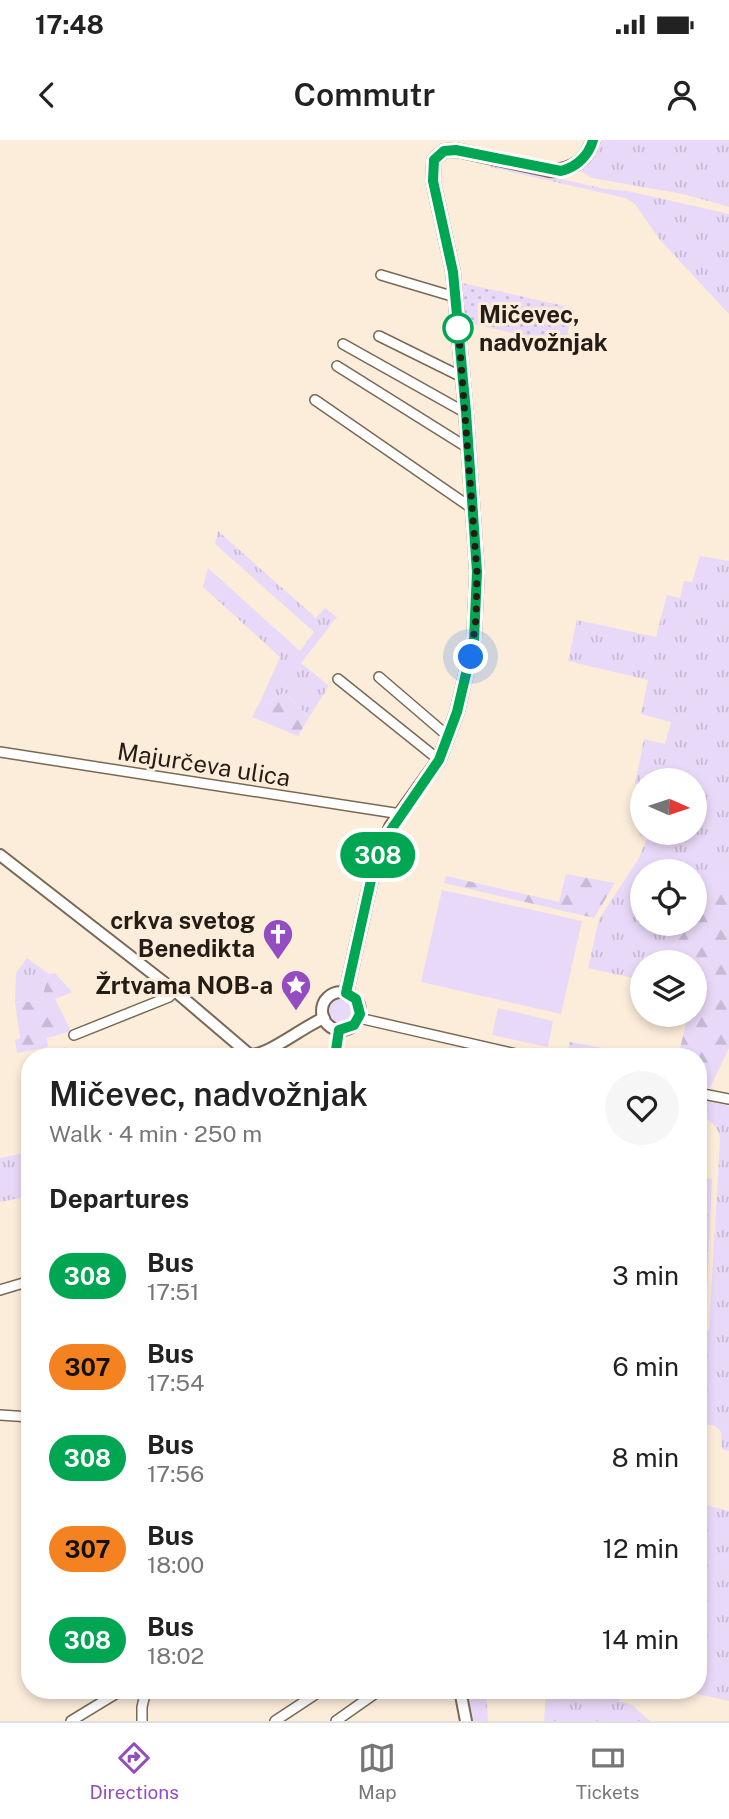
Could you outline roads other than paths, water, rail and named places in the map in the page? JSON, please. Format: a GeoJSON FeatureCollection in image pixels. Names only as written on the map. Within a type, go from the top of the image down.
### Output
{"type":"FeatureCollection","features":[{"type":"Feature","properties":{"kind":"main road"},"geometry":{"type":"LineString","coordinates":[[346,993],[375,862],[382,843],[439,760],[449,737],[474,640],[477,572],[466,412],[455,297],[447,241],[433,181],[433,164],[440,153],[456,150],[561,171],[580,161],[593,140]]}},
{"type":"Feature","properties":{"kind":"street"},"geometry":{"type":"LineString","coordinates":[[382,275],[455,297]]}},
{"type":"Feature","properties":{"kind":"street"},"geometry":{"type":"LineString","coordinates":[[379,336],[462,377]]}},
{"type":"Feature","properties":{"kind":"street"},"geometry":{"type":"LineString","coordinates":[[342,344],[466,412]]}},
{"type":"Feature","properties":{"kind":"street"},"geometry":{"type":"LineString","coordinates":[[337,366],[468,448]]}},
{"type":"Feature","properties":{"kind":"street"},"geometry":{"type":"LineString","coordinates":[[315,400],[473,509]]}},
{"type":"Feature","properties":{"kind":"street"},"geometry":{"type":"LineString","coordinates":[[379,677],[449,737]]}},
{"type":"Feature","properties":{"kind":"street"},"geometry":{"type":"LineString","coordinates":[[338,679],[439,760]]}},
{"type":"Feature","properties":{"kind":"street","name":"Majurčeva ulica"},"geometry":{"type":"LineString","coordinates":[[0,752],[401,814]]}},
{"type":"Feature","properties":{"kind":"street"},"geometry":{"type":"LineString","coordinates":[[0,855],[175,991],[242,1048]]}},
{"type":"Feature","properties":{"kind":"street"},"geometry":{"type":"LineString","coordinates":[[74,1035],[169,998],[175,991]]}},
{"type":"Feature","properties":{"kind":"street"},"geometry":{"type":"LineString","coordinates":[[336,993],[346,993],[359,1004],[359,1018],[349,1028],[339,1030],[329,1025],[324,1018],[323,1007],[336,993]]}},
{"type":"Feature","properties":{"kind":"street"},"geometry":{"type":"LineString","coordinates":[[272,1048],[309,1024],[324,1018]]}},
{"type":"Feature","properties":{"kind":"street"},"geometry":{"type":"LineString","coordinates":[[359,1018],[490,1048]]}},
{"type":"Feature","properties":{"kind":"street"},"geometry":{"type":"LineString","coordinates":[[336,1048],[339,1030]]}},
{"type":"Feature","properties":{"kind":"street"},"geometry":{"type":"LineString","coordinates":[[707,1095],[729,1099]]}},
{"type":"Feature","properties":{"kind":"street"},"geometry":{"type":"LineString","coordinates":[[0,1290],[21,1284]]}},
{"type":"Feature","properties":{"kind":"street"},"geometry":{"type":"LineString","coordinates":[[0,1415],[21,1416]]}},
{"type":"Feature","properties":{"kind":"street"},"geometry":{"type":"LineString","coordinates":[[71,1721],[107,1699]]}},
{"type":"Feature","properties":{"kind":"street"},"geometry":{"type":"LineString","coordinates":[[142,1721],[144,1699]]}},
{"type":"Feature","properties":{"kind":"street"},"geometry":{"type":"LineString","coordinates":[[275,1721],[308,1699]]}},
{"type":"Feature","properties":{"kind":"street"},"geometry":{"type":"LineString","coordinates":[[336,1721],[367,1699]]}},
{"type":"Feature","properties":{"kind":"street"},"geometry":{"type":"LineString","coordinates":[[462,1699],[466,1721]]}},
{"type":"Feature","properties":{"kind":"place","name":"Mičevec, nadvožnjak"},"geometry":{"type":"Point","coordinates":[458,328]}},
{"type":"Feature","properties":{"kind":"place","name":"crkva svetog Benedikta"},"geometry":{"type":"Point","coordinates":[278,961]}},
{"type":"Feature","properties":{"kind":"place","name":"Žrtvama NOB-a"},"geometry":{"type":"Point","coordinates":[296,1012]}}]}
